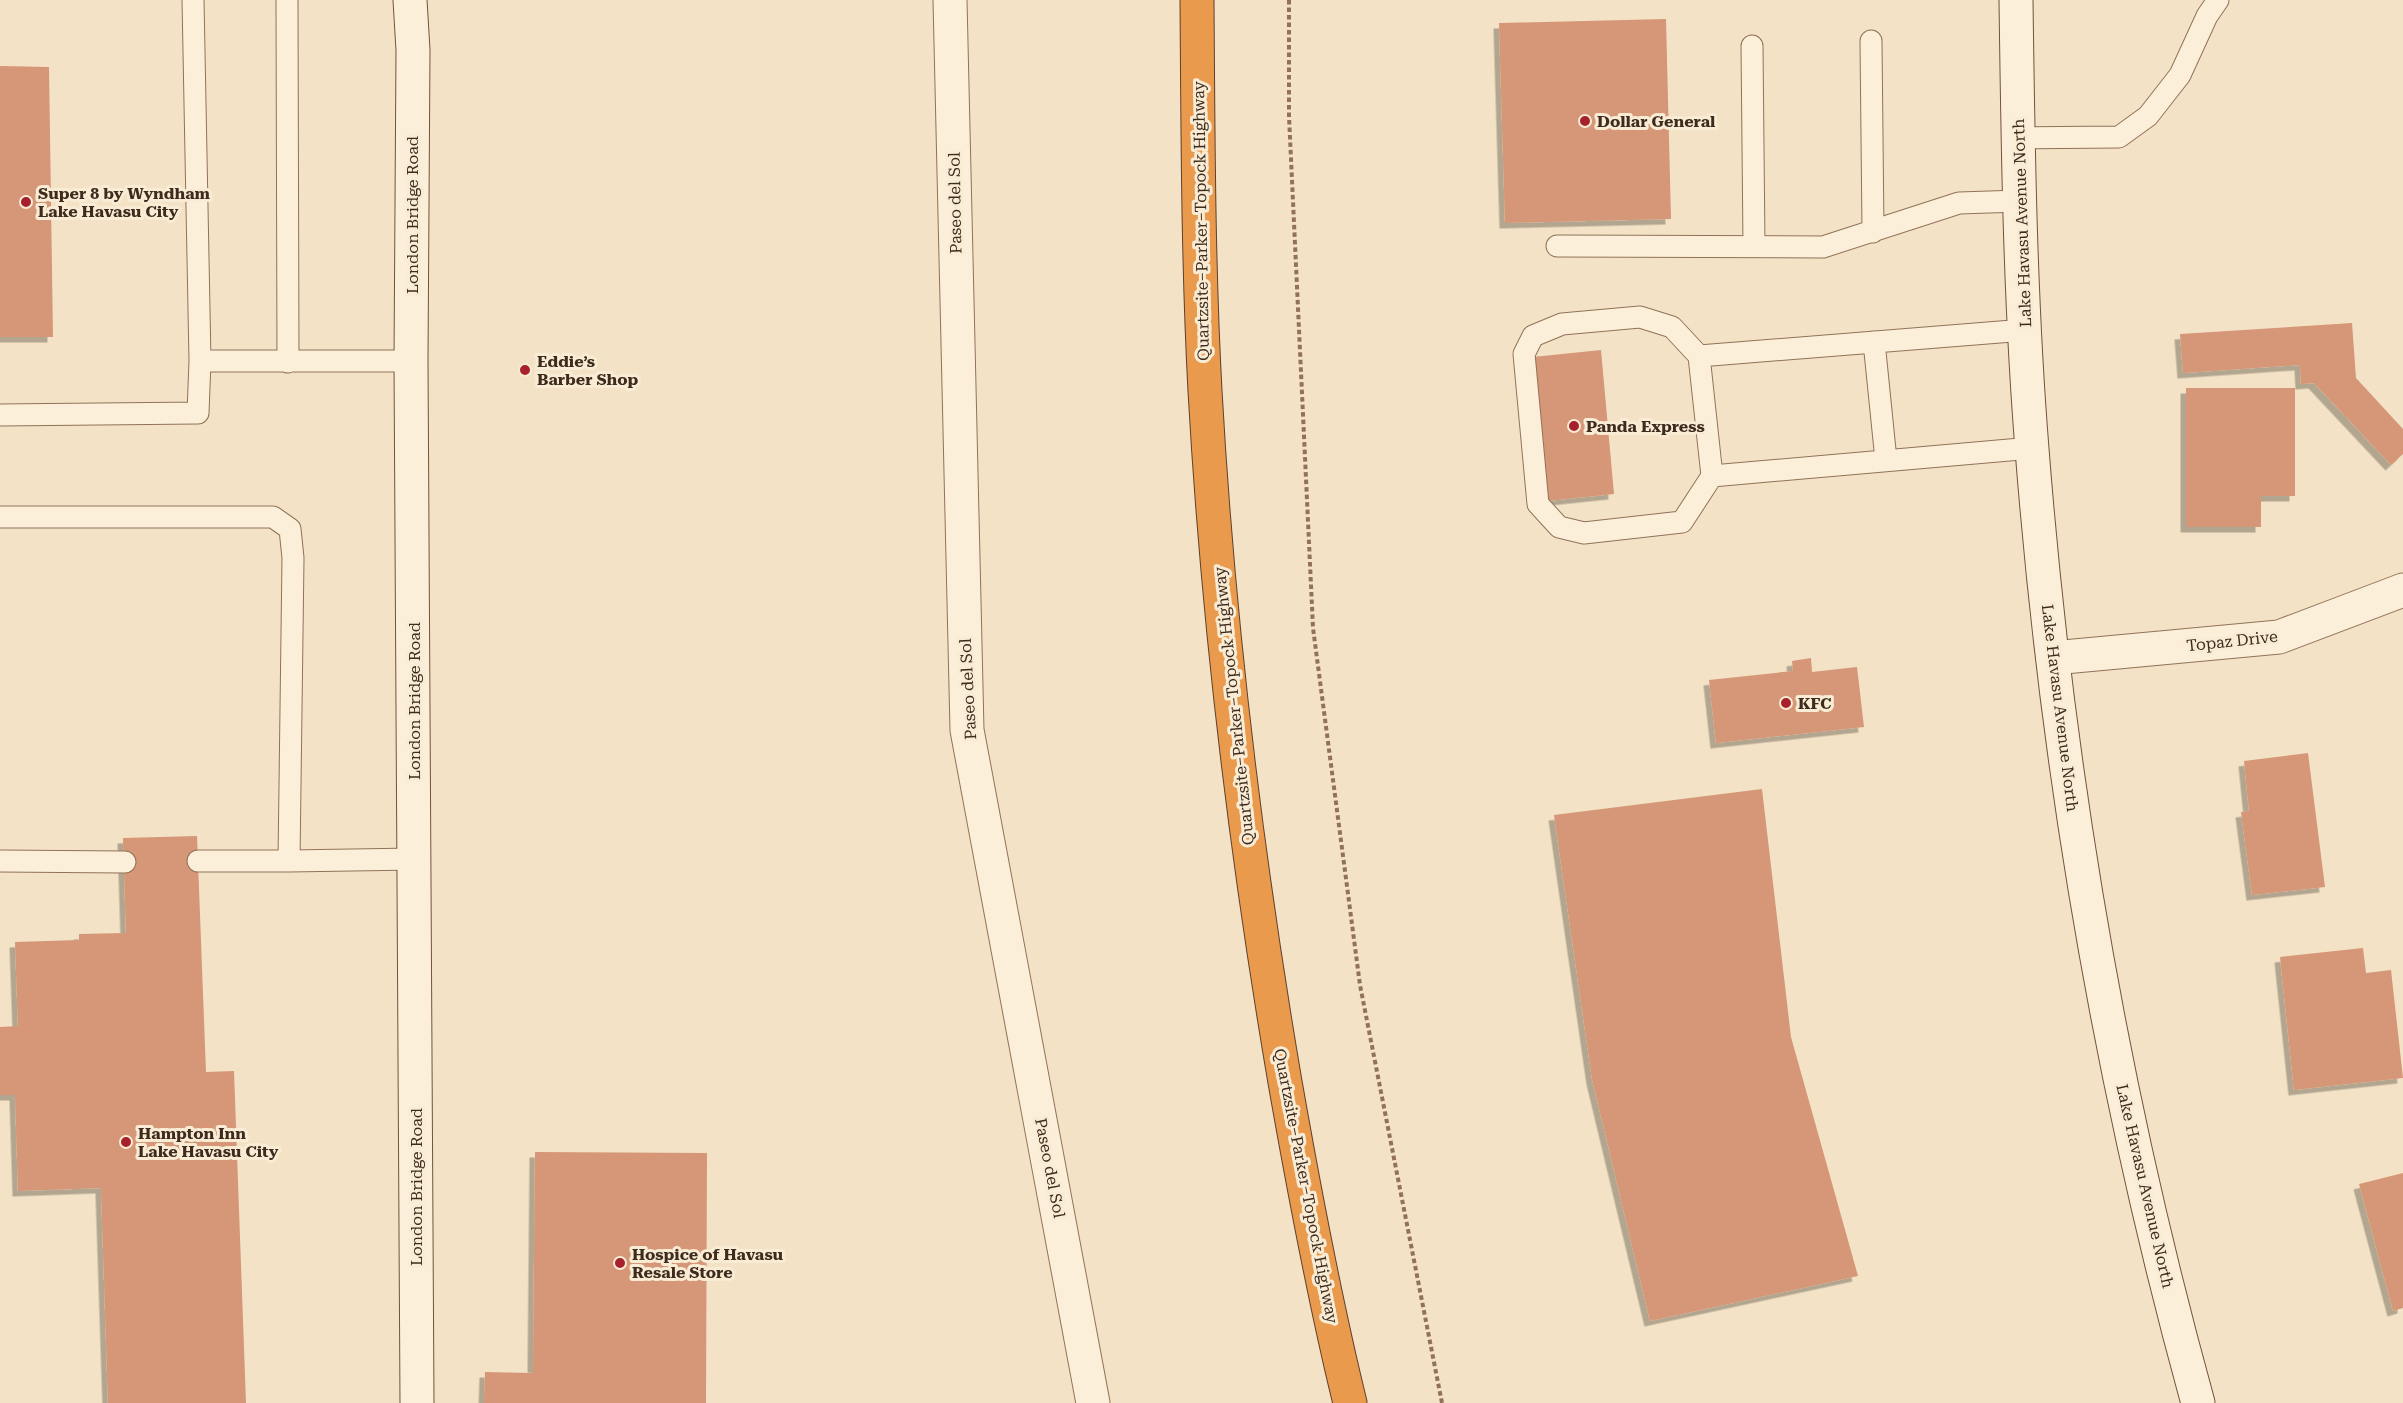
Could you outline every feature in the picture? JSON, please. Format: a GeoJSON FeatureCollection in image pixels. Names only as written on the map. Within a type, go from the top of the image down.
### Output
{"type":"FeatureCollection","features":[{"type":"Feature","properties":{"kind":"highway","name":"Quartzsite–Parker–Topock Highway"},"geometry":{"type":"LineString","coordinates":[[1197,0],[1198,192],[1206,391],[1220,589],[1241,787],[1268,984],[1302,1180],[1350,1403]]}},
{"type":"Feature","properties":{"kind":"street","name":"London Bridge Road"},"geometry":{"type":"LineString","coordinates":[[410,0],[413,50],[411,361],[416,859],[417,1403]]}},
{"type":"Feature","properties":{"kind":"street","name":"Paseo del Sol"},"geometry":{"type":"LineString","coordinates":[[950,0],[967,730],[1093,1403]]}},
{"type":"Feature","properties":{"kind":"street","name":"Lake Havasu Avenue North"},"geometry":{"type":"LineString","coordinates":[[2016,0],[2025,330],[2032,447],[2053,658],[2072,804],[2102,982],[2137,1160],[2198,1403]]}},
{"type":"Feature","properties":{"kind":"street","name":"Topaz Drive"},"geometry":{"type":"LineString","coordinates":[[2053,658],[2279,637],[2403,590]]}},
{"type":"Feature","properties":{"kind":"lane"},"geometry":{"type":"LineString","coordinates":[[0,415],[198,413],[200,361],[193,0]]}},
{"type":"Feature","properties":{"kind":"lane"},"geometry":{"type":"LineString","coordinates":[[287,0],[288,362]]}},
{"type":"Feature","properties":{"kind":"lane"},"geometry":{"type":"LineString","coordinates":[[2018,138],[2119,137],[2148,116],[2180,75],[2207,15],[2218,0]]}},
{"type":"Feature","properties":{"kind":"lane"},"geometry":{"type":"LineString","coordinates":[[1871,41],[1873,231]]}},
{"type":"Feature","properties":{"kind":"lane"},"geometry":{"type":"LineString","coordinates":[[1752,46],[1754,246]]}},
{"type":"Feature","properties":{"kind":"lane"},"geometry":{"type":"LineString","coordinates":[[1557,246],[1823,247],[1959,203],[2020,201]]}},
{"type":"Feature","properties":{"kind":"lane"},"geometry":{"type":"LineString","coordinates":[[1640,317],[1672,327],[1699,356],[1712,476],[1682,522],[1584,533],[1559,527],[1538,504],[1524,354],[1533,336],[1562,324],[1640,317]]}},
{"type":"Feature","properties":{"kind":"lane"},"geometry":{"type":"LineString","coordinates":[[1699,356],[2025,330]]}},
{"type":"Feature","properties":{"kind":"lane"},"geometry":{"type":"LineString","coordinates":[[1874,342],[1886,460]]}},
{"type":"Feature","properties":{"kind":"lane"},"geometry":{"type":"LineString","coordinates":[[200,361],[411,361]]}},
{"type":"Feature","properties":{"kind":"lane"},"geometry":{"type":"LineString","coordinates":[[1712,476],[2032,447]]}},
{"type":"Feature","properties":{"kind":"lane"},"geometry":{"type":"LineString","coordinates":[[0,517],[273,517],[290,529],[293,558],[289,861]]}},
{"type":"Feature","properties":{"kind":"lane"},"geometry":{"type":"LineString","coordinates":[[198,861],[416,859]]}},
{"type":"Feature","properties":{"kind":"lane"},"geometry":{"type":"LineString","coordinates":[[0,861],[124,862]]}},
{"type":"Feature","properties":{"kind":"path"},"geometry":{"type":"LineString","coordinates":[[1289,0],[1289,116],[1313,628],[1360,985],[1442,1403]]}},
{"type":"Feature","properties":{"kind":"building","name":"Dollar General"},"geometry":{"type":"Polygon","coordinates":[[[1666,19],[1671,219],[1505,223],[1499,23],[1666,19]]]}},
{"type":"Feature","properties":{"kind":"building","name":"Super 8 by Wyndham Lake Havasu City"},"geometry":{"type":"Polygon","coordinates":[[[0,66],[49,67],[53,337],[0,337],[0,66]]]}},
{"type":"Feature","properties":{"kind":"building"},"geometry":{"type":"Polygon","coordinates":[[[2352,323],[2356,378],[2403,429],[2403,454],[2391,465],[2314,383],[2301,384],[2300,365],[2183,373],[2180,334],[2352,323]]]}},
{"type":"Feature","properties":{"kind":"building","name":"Panda Express"},"geometry":{"type":"Polygon","coordinates":[[[1601,350],[1614,494],[1547,501],[1533,357],[1601,350]]]}},
{"type":"Feature","properties":{"kind":"building"},"geometry":{"type":"Polygon","coordinates":[[[2186,388],[2295,388],[2295,496],[2261,496],[2261,527],[2186,527],[2186,388]]]}},
{"type":"Feature","properties":{"kind":"building","name":"KFC"},"geometry":{"type":"Polygon","coordinates":[[[1811,658],[1812,672],[1857,667],[1864,727],[1716,743],[1709,680],[1793,671],[1792,661],[1811,658]]]}},
{"type":"Feature","properties":{"kind":"building"},"geometry":{"type":"Polygon","coordinates":[[[2308,753],[2325,887],[2252,895],[2241,812],[2249,811],[2244,761],[2308,753]]]}},
{"type":"Feature","properties":{"kind":"building"},"geometry":{"type":"Polygon","coordinates":[[[1762,789],[1791,1037],[1858,1276],[1650,1321],[1592,1079],[1554,815],[1762,789]]]}},
{"type":"Feature","properties":{"kind":"building","name":"Hampton Inn Lake Havasu City"},"geometry":{"type":"Polygon","coordinates":[[[197,836],[206,1072],[234,1071],[246,1403],[108,1403],[101,1188],[18,1191],[15,1095],[0,1095],[0,1027],[18,1026],[15,942],[79,940],[79,934],[126,933],[123,838],[197,836]]]}},
{"type":"Feature","properties":{"kind":"building"},"geometry":{"type":"Polygon","coordinates":[[[2363,948],[2366,973],[2391,970],[2403,1078],[2294,1090],[2280,957],[2363,948]]]}},
{"type":"Feature","properties":{"kind":"building","name":"Hospice of Havasu Resale Store"},"geometry":{"type":"Polygon","coordinates":[[[535,1152],[707,1153],[706,1403],[484,1403],[485,1372],[533,1373],[535,1152]]]}},
{"type":"Feature","properties":{"kind":"building"},"geometry":{"type":"Polygon","coordinates":[[[2403,1173],[2403,1308],[2393,1311],[2359,1184],[2403,1173]]]}},
{"type":"Feature","properties":{"kind":"place","name":"Dollar General"},"geometry":{"type":"Point","coordinates":[1585,121]}},
{"type":"Feature","properties":{"kind":"place","name":"Super 8 by Wyndham Lake Havasu City"},"geometry":{"type":"Point","coordinates":[26,202]}},
{"type":"Feature","properties":{"kind":"place","name":"Eddie’s Barber Shop"},"geometry":{"type":"Point","coordinates":[525,370]}},
{"type":"Feature","properties":{"kind":"place","name":"Panda Express"},"geometry":{"type":"Point","coordinates":[1574,426]}},
{"type":"Feature","properties":{"kind":"place","name":"KFC"},"geometry":{"type":"Point","coordinates":[1786,703]}},
{"type":"Feature","properties":{"kind":"place","name":"Hampton Inn Lake Havasu City"},"geometry":{"type":"Point","coordinates":[126,1142]}},
{"type":"Feature","properties":{"kind":"place","name":"Hospice of Havasu Resale Store"},"geometry":{"type":"Point","coordinates":[620,1263]}}]}
